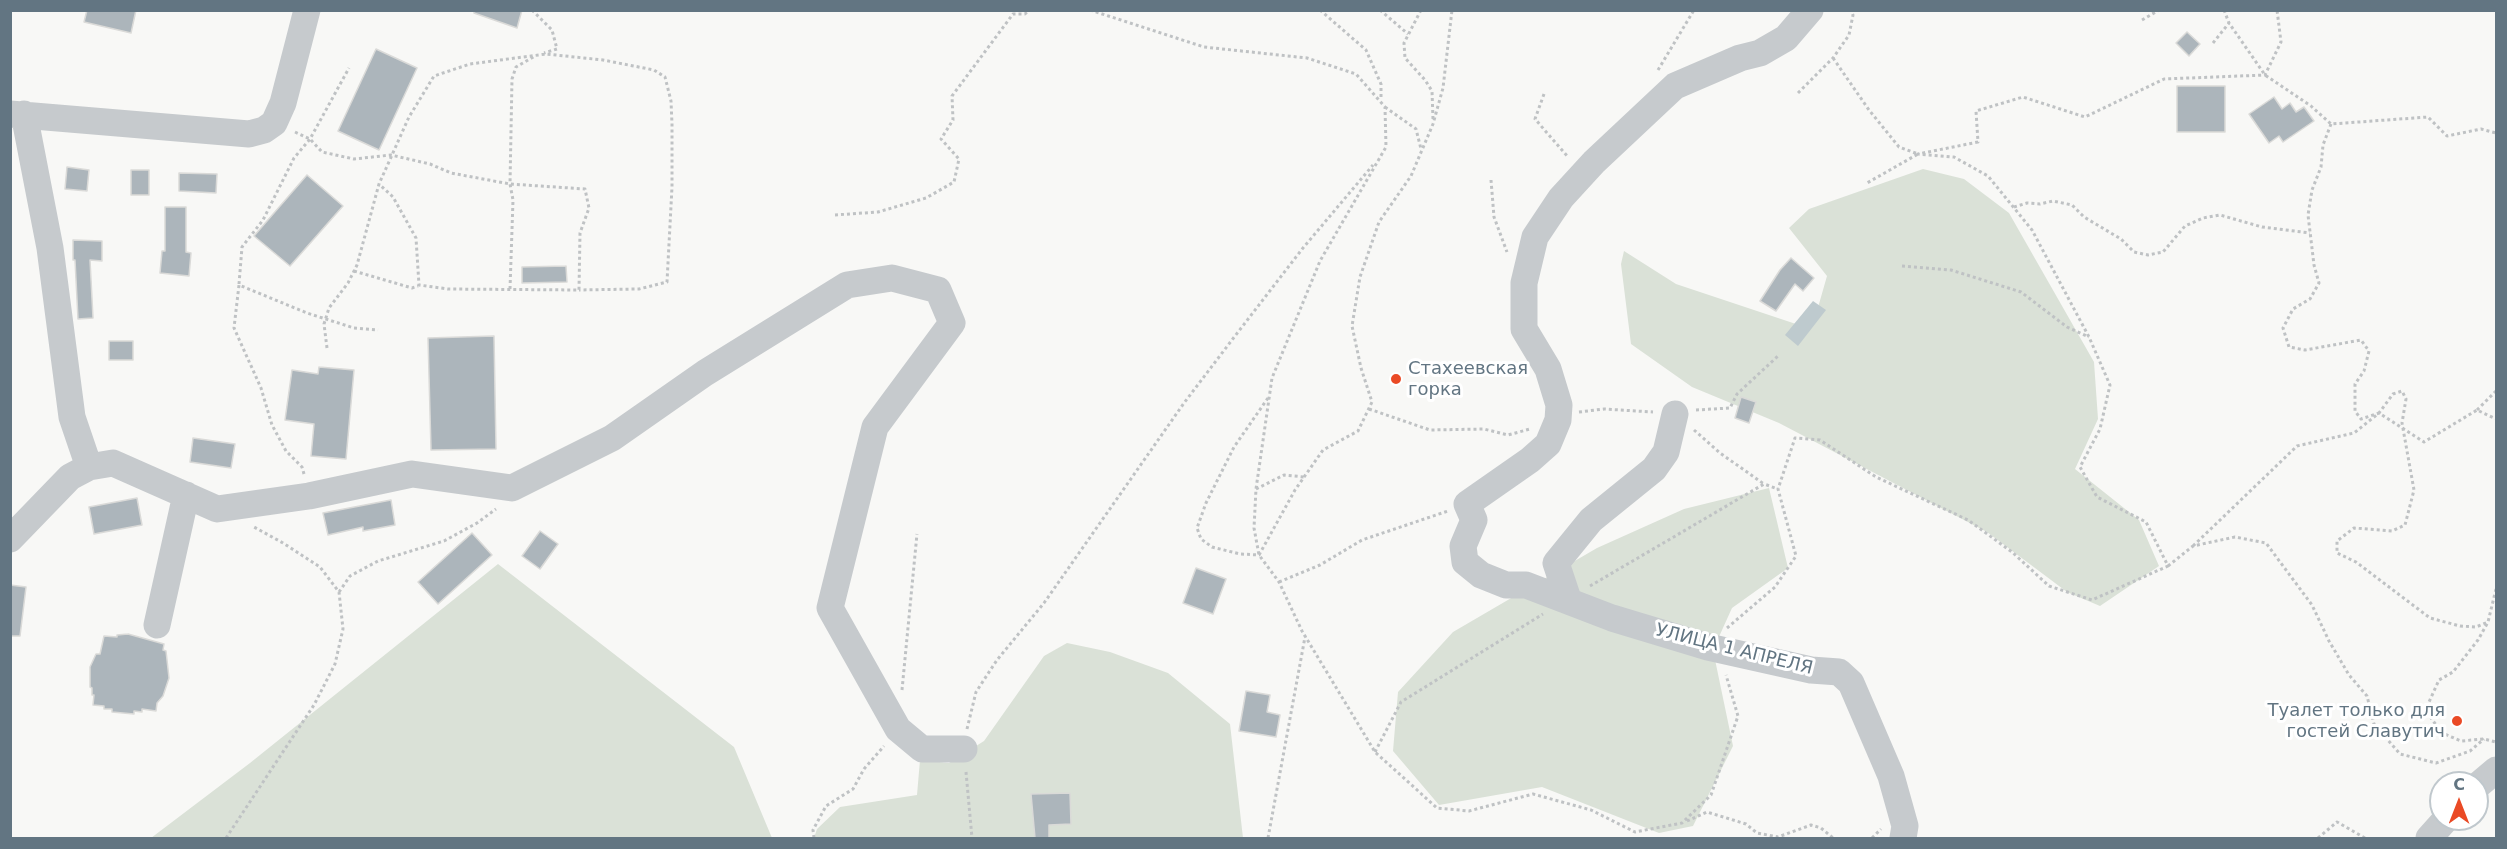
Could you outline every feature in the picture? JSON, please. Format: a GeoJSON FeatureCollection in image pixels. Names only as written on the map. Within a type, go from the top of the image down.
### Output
{"type":"FeatureCollection","features":[{"type":"Feature","properties":{"kind":"street"},"geometry":{"type":"LineString","coordinates":[[89,467],[72,417],[50,248],[17,114],[249,134],[264,130],[274,123],[283,104],[307,10]]}},
{"type":"Feature","properties":{"kind":"street"},"geometry":{"type":"LineString","coordinates":[[1467,504],[1530,460],[1548,444],[1555,426],[1559,405],[1548,369],[1524,329],[1524,283],[1535,237],[1561,198],[1675,86],[1740,58],[1760,53],[1785,38],[1810,10]]}},
{"type":"Feature","properties":{"kind":"street"},"geometry":{"type":"LineString","coordinates":[[10,539],[70,477],[89,467],[113,463],[217,509],[309,496],[412,474],[512,488],[612,438],[705,373],[847,285],[892,278],[938,290],[952,323],[875,427],[830,608],[898,729],[922,749],[964,749]]}},
{"type":"Feature","properties":{"kind":"street"},"geometry":{"type":"LineString","coordinates":[[1568,599],[1556,563],[1591,520],[1654,469],[1666,452],[1675,414]]}},
{"type":"Feature","properties":{"kind":"street"},"geometry":{"type":"LineString","coordinates":[[157,625],[186,495]]}},
{"type":"Feature","properties":{"kind":"street","name":"УЛИЦА 1 АПРЕЛЯ"},"geometry":{"type":"LineString","coordinates":[[1467,504],[1474,520],[1463,546],[1465,562],[1481,575],[1506,585],[1526,585],[1568,599],[1612,618],[1708,647],[1811,670],[1839,672],[1851,683],[1891,776],[1905,826],[1903,838]]}},
{"type":"Feature","properties":{"kind":"path"},"geometry":{"type":"LineString","coordinates":[[327,348],[324,324],[329,308],[354,271],[379,184],[409,117],[434,76],[470,64],[538,55],[557,50],[552,30],[532,10]]}},
{"type":"Feature","properties":{"kind":"path"},"geometry":{"type":"LineString","coordinates":[[836,215],[878,212],[927,198],[954,182],[959,159],[941,139],[953,120],[952,96],[1013,14],[1025,14],[1029,10]]}},
{"type":"Feature","properties":{"kind":"path"},"geometry":{"type":"LineString","coordinates":[[1090,10],[1204,47],[1307,58],[1356,74],[1385,107],[1416,129],[1422,151]]}},
{"type":"Feature","properties":{"kind":"path"},"geometry":{"type":"LineString","coordinates":[[1320,10],[1366,50],[1381,84],[1381,102]]}},
{"type":"Feature","properties":{"kind":"path"},"geometry":{"type":"LineString","coordinates":[[1380,10],[1409,35]]}},
{"type":"Feature","properties":{"kind":"path"},"geometry":{"type":"LineString","coordinates":[[1421,10],[1404,43],[1406,58],[1432,91],[1433,124]]}},
{"type":"Feature","properties":{"kind":"path"},"geometry":{"type":"LineString","coordinates":[[1259,555],[1304,477],[1323,450],[1358,431],[1372,402],[1361,369],[1352,326],[1360,277],[1379,222],[1411,176],[1433,124],[1443,88],[1452,10]]}},
{"type":"Feature","properties":{"kind":"path"},"geometry":{"type":"LineString","coordinates":[[1657,72],[1694,10]]}},
{"type":"Feature","properties":{"kind":"path"},"geometry":{"type":"LineString","coordinates":[[1797,93],[1833,58],[1849,35],[1853,15],[1851,10]]}},
{"type":"Feature","properties":{"kind":"path"},"geometry":{"type":"LineString","coordinates":[[2142,20],[2159,10]]}},
{"type":"Feature","properties":{"kind":"path"},"geometry":{"type":"LineString","coordinates":[[2224,10],[2229,23],[2265,75],[2311,106],[2331,124],[2428,117],[2447,136],[2481,129],[2496,132]]}},
{"type":"Feature","properties":{"kind":"path"},"geometry":{"type":"LineString","coordinates":[[2265,75],[2281,42],[2277,10]]}},
{"type":"Feature","properties":{"kind":"path"},"geometry":{"type":"LineString","coordinates":[[2213,43],[2229,23]]}},
{"type":"Feature","properties":{"kind":"path"},"geometry":{"type":"LineString","coordinates":[[354,271],[412,288],[419,285],[448,289],[579,290],[639,289],[667,282],[672,187],[671,101],[665,77],[654,70],[603,60],[538,55],[516,67],[512,79],[510,184],[513,200],[510,289]]}},
{"type":"Feature","properties":{"kind":"path"},"geometry":{"type":"LineString","coordinates":[[1833,58],[1869,110],[1899,147],[1918,154],[1954,157],[1988,176],[2032,230],[2089,337],[2110,385],[2100,429],[2080,467],[2097,497],[2146,522],[2168,566]]}},
{"type":"Feature","properties":{"kind":"path"},"geometry":{"type":"LineString","coordinates":[[309,496],[302,467],[286,451],[272,425],[261,388],[234,328],[242,247],[263,220],[294,158],[310,139],[349,68]]}},
{"type":"Feature","properties":{"kind":"path"},"geometry":{"type":"LineString","coordinates":[[1867,183],[1918,154],[1978,142],[1976,111],[2023,97],[2085,117],[2164,80],[2265,75]]}},
{"type":"Feature","properties":{"kind":"path"},"geometry":{"type":"LineString","coordinates":[[1544,94],[1535,119],[1555,140],[1581,176]]}},
{"type":"Feature","properties":{"kind":"path"},"geometry":{"type":"LineString","coordinates":[[1385,107],[1386,147],[1320,261],[1272,378],[1256,489],[1254,528],[1259,555],[1279,582],[1306,636],[1375,752],[1437,808],[1469,811],[1533,794],[1591,810],[1635,832],[1682,823],[1707,812],[1746,824],[1757,833],[1778,837],[1810,825],[1821,828],[1833,838]]}},
{"type":"Feature","properties":{"kind":"path"},"geometry":{"type":"LineString","coordinates":[[274,123],[310,139],[322,152],[354,159],[391,155],[430,164],[451,172],[510,184],[585,189],[589,208],[580,233],[579,290]]}},
{"type":"Feature","properties":{"kind":"path"},"geometry":{"type":"LineString","coordinates":[[2331,124],[2323,145],[2321,167],[2312,190],[2308,215],[2319,283],[2310,299],[2293,309],[2283,328],[2289,347],[2305,351],[2361,340],[2369,351],[2364,371],[2355,384],[2355,411],[2361,419],[2379,413]]}},
{"type":"Feature","properties":{"kind":"path"},"geometry":{"type":"LineString","coordinates":[[972,838],[964,749],[976,692],[997,660],[1044,603],[1184,403],[1303,248],[1380,157]]}},
{"type":"Feature","properties":{"kind":"path"},"geometry":{"type":"LineString","coordinates":[[1491,180],[1494,217],[1508,253]]}},
{"type":"Feature","properties":{"kind":"path"},"geometry":{"type":"LineString","coordinates":[[379,184],[393,197],[416,238],[419,285]]}},
{"type":"Feature","properties":{"kind":"path"},"geometry":{"type":"LineString","coordinates":[[2014,207],[2027,202],[2040,204],[2053,201],[2072,205],[2084,217],[2121,239],[2134,252],[2148,255],[2163,252],[2185,226],[2203,218],[2220,215],[2262,227],[2310,233]]}},
{"type":"Feature","properties":{"kind":"path"},"geometry":{"type":"LineString","coordinates":[[1902,266],[1951,270],[2021,292],[2067,327],[2089,337]]}},
{"type":"Feature","properties":{"kind":"path"},"geometry":{"type":"LineString","coordinates":[[239,285],[307,313],[354,328],[378,330]]}},
{"type":"Feature","properties":{"kind":"path"},"geometry":{"type":"LineString","coordinates":[[1702,409],[1730,408],[1737,394],[1778,357]]}},
{"type":"Feature","properties":{"kind":"path"},"geometry":{"type":"LineString","coordinates":[[1708,647],[1775,587],[1796,556],[1778,489],[1795,438],[1820,440],[1876,477],[1968,520],[2012,552],[2049,586],[2092,600],[2168,566],[2193,546],[2297,446],[2354,433],[2379,413],[2393,394],[2402,391],[2406,399],[2402,423],[2414,490],[2404,525],[2392,531],[2354,528],[2337,541],[2337,553],[2356,562],[2430,618],[2460,626],[2476,627],[2488,622]]}},
{"type":"Feature","properties":{"kind":"path"},"geometry":{"type":"LineString","coordinates":[[2379,413],[2424,442],[2477,410],[2496,391]]}},
{"type":"Feature","properties":{"kind":"path"},"geometry":{"type":"LineString","coordinates":[[1259,555],[1239,554],[1212,547],[1201,539],[1197,528],[1206,503],[1234,447],[1269,397]]}},
{"type":"Feature","properties":{"kind":"path"},"geometry":{"type":"LineString","coordinates":[[1369,409],[1430,430],[1484,429],[1508,435],[1532,428],[1555,426],[1573,413],[1604,409],[1631,409],[1675,414],[1720,453],[1764,484]]}},
{"type":"Feature","properties":{"kind":"path"},"geometry":{"type":"LineString","coordinates":[[2477,410],[2496,419]]}},
{"type":"Feature","properties":{"kind":"path"},"geometry":{"type":"LineString","coordinates":[[1256,489],[1284,475],[1304,477]]}},
{"type":"Feature","properties":{"kind":"path"},"geometry":{"type":"LineString","coordinates":[[339,592],[350,576],[378,561],[444,541],[477,523],[501,505],[512,488]]}},
{"type":"Feature","properties":{"kind":"path"},"geometry":{"type":"LineString","coordinates":[[1279,582],[1320,565],[1362,540],[1467,504]]}},
{"type":"Feature","properties":{"kind":"path"},"geometry":{"type":"LineString","coordinates":[[217,509],[283,543],[320,567],[339,592],[343,629],[335,664],[314,705],[226,838]]}},
{"type":"Feature","properties":{"kind":"path"},"geometry":{"type":"LineString","coordinates":[[901,695],[917,534]]}},
{"type":"Feature","properties":{"kind":"path"},"geometry":{"type":"LineString","coordinates":[[2193,546],[2235,537],[2266,543],[2312,605],[2349,675],[2367,696],[2374,724],[2400,754],[2436,764],[2470,751],[2484,739]]}},
{"type":"Feature","properties":{"kind":"path"},"geometry":{"type":"LineString","coordinates":[[2496,589],[2488,622],[2478,639],[2453,672],[2439,680],[2429,702],[2431,718],[2442,733],[2461,741],[2484,739],[2496,742]]}},
{"type":"Feature","properties":{"kind":"path"},"geometry":{"type":"LineString","coordinates":[[1268,838],[1306,636]]}},
{"type":"Feature","properties":{"kind":"path"},"geometry":{"type":"LineString","coordinates":[[1682,823],[1712,795],[1738,716],[1726,675]]}},
{"type":"Feature","properties":{"kind":"path"},"geometry":{"type":"LineString","coordinates":[[814,838],[813,830],[826,806],[853,789],[864,770],[898,729]]}},
{"type":"Feature","properties":{"kind":"path"},"geometry":{"type":"LineString","coordinates":[[2318,838],[2337,822],[2365,838]]}},
{"type":"Feature","properties":{"kind":"shaded area"},"geometry":{"type":"Polygon","coordinates":[[[1923,169],[1964,179],[2009,213],[2094,362],[2098,419],[2075,469],[2139,520],[2159,566],[2100,606],[2067,592],[1987,532],[1779,423],[1692,387],[1631,344],[1621,264],[1624,251],[1676,284],[1802,326],[1817,311],[1827,276],[1789,228],[1809,209],[1923,169]]]}},
{"type":"Feature","properties":{"kind":"shaded area"},"geometry":{"type":"Polygon","coordinates":[[[1813,301],[1826,310],[1798,346],[1785,335],[1813,301]]]}},
{"type":"Feature","properties":{"kind":"shaded area"},"geometry":{"type":"Polygon","coordinates":[[[1769,488],[1788,568],[1732,608],[1713,650],[1733,746],[1693,826],[1659,833],[1542,787],[1439,805],[1393,751],[1398,692],[1453,632],[1597,548],[1684,509],[1769,488]]]}},
{"type":"Feature","properties":{"kind":"shaded area"},"geometry":{"type":"Polygon","coordinates":[[[498,564],[734,747],[772,838],[151,838],[250,763],[498,564]]]}},
{"type":"Feature","properties":{"kind":"shaded area"},"geometry":{"type":"Polygon","coordinates":[[[1067,643],[1110,652],[1168,673],[1230,724],[1243,838],[814,838],[817,829],[840,807],[917,795],[920,760],[949,763],[984,741],[1044,656],[1067,643]]]}},
{"type":"Feature","properties":{"kind":"building"},"geometry":{"type":"Polygon","coordinates":[[[87,10],[136,10],[131,33],[84,22],[87,10]]]}},
{"type":"Feature","properties":{"kind":"building"},"geometry":{"type":"Polygon","coordinates":[[[474,10],[522,10],[517,28],[474,13],[474,10]]]}},
{"type":"Feature","properties":{"kind":"building"},"geometry":{"type":"Polygon","coordinates":[[[2187,32],[2200,44],[2189,56],[2176,43],[2187,32]]]}},
{"type":"Feature","properties":{"kind":"building"},"geometry":{"type":"Polygon","coordinates":[[[376,49],[417,68],[379,150],[338,131],[376,49]]]}},
{"type":"Feature","properties":{"kind":"building"},"geometry":{"type":"Polygon","coordinates":[[[2177,86],[2225,86],[2225,132],[2177,132],[2177,86]]]}},
{"type":"Feature","properties":{"kind":"building"},"geometry":{"type":"Polygon","coordinates":[[[2274,97],[2282,109],[2290,103],[2296,112],[2304,107],[2314,121],[2283,142],[2279,136],[2269,143],[2249,114],[2274,97]]]}},
{"type":"Feature","properties":{"kind":"building"},"geometry":{"type":"Polygon","coordinates":[[[67,167],[89,170],[87,191],[65,189],[67,167]]]}},
{"type":"Feature","properties":{"kind":"building"},"geometry":{"type":"Polygon","coordinates":[[[131,170],[149,170],[149,195],[131,195],[131,170]]]}},
{"type":"Feature","properties":{"kind":"building"},"geometry":{"type":"Polygon","coordinates":[[[179,173],[217,174],[216,193],[179,191],[179,173]]]}},
{"type":"Feature","properties":{"kind":"building"},"geometry":{"type":"Polygon","coordinates":[[[307,175],[343,206],[290,266],[254,236],[307,175]]]}},
{"type":"Feature","properties":{"kind":"building"},"geometry":{"type":"Polygon","coordinates":[[[165,207],[186,207],[186,252],[191,253],[189,276],[160,273],[162,251],[165,251],[165,207]]]}},
{"type":"Feature","properties":{"kind":"building"},"geometry":{"type":"Polygon","coordinates":[[[73,240],[102,241],[102,261],[90,260],[93,318],[78,319],[73,240]]]}},
{"type":"Feature","properties":{"kind":"building"},"geometry":{"type":"Polygon","coordinates":[[[1791,258],[1814,278],[1803,291],[1795,284],[1776,311],[1760,301],[1780,270],[1791,258]]]}},
{"type":"Feature","properties":{"kind":"building"},"geometry":{"type":"Polygon","coordinates":[[[566,266],[567,282],[522,283],[522,267],[566,266]]]}},
{"type":"Feature","properties":{"kind":"building"},"geometry":{"type":"Polygon","coordinates":[[[494,336],[496,449],[431,450],[428,338],[494,336]]]}},
{"type":"Feature","properties":{"kind":"building"},"geometry":{"type":"Polygon","coordinates":[[[109,341],[133,341],[133,360],[109,360],[109,341]]]}},
{"type":"Feature","properties":{"kind":"building"},"geometry":{"type":"Polygon","coordinates":[[[319,367],[354,370],[346,459],[311,456],[314,424],[285,420],[292,370],[318,374],[319,367]]]}},
{"type":"Feature","properties":{"kind":"building"},"geometry":{"type":"Polygon","coordinates":[[[1741,397],[1756,402],[1749,423],[1735,418],[1741,397]]]}},
{"type":"Feature","properties":{"kind":"building"},"geometry":{"type":"Polygon","coordinates":[[[193,438],[235,444],[231,468],[190,462],[193,438]]]}},
{"type":"Feature","properties":{"kind":"building"},"geometry":{"type":"Polygon","coordinates":[[[137,498],[142,525],[94,534],[89,507],[137,498]]]}},
{"type":"Feature","properties":{"kind":"building"},"geometry":{"type":"Polygon","coordinates":[[[391,500],[395,525],[363,531],[363,527],[328,535],[323,513],[391,500]]]}},
{"type":"Feature","properties":{"kind":"building"},"geometry":{"type":"Polygon","coordinates":[[[540,531],[558,544],[540,569],[522,556],[540,531]]]}},
{"type":"Feature","properties":{"kind":"building"},"geometry":{"type":"Polygon","coordinates":[[[472,533],[492,555],[438,604],[418,582],[472,533]]]}},
{"type":"Feature","properties":{"kind":"building"},"geometry":{"type":"Polygon","coordinates":[[[1196,568],[1226,579],[1213,614],[1183,603],[1196,568]]]}},
{"type":"Feature","properties":{"kind":"building"},"geometry":{"type":"Polygon","coordinates":[[[10,585],[26,587],[20,636],[10,636],[10,585]]]}},
{"type":"Feature","properties":{"kind":"building"},"geometry":{"type":"Polygon","coordinates":[[[128,634],[164,644],[163,650],[166,651],[169,678],[163,696],[157,703],[156,711],[142,709],[142,712],[134,711],[134,714],[112,712],[112,709],[104,709],[104,706],[93,705],[90,667],[96,654],[100,654],[104,636],[117,637],[117,635],[128,634]]]}},
{"type":"Feature","properties":{"kind":"building"},"geometry":{"type":"Polygon","coordinates":[[[1246,691],[1270,695],[1267,712],[1280,715],[1276,737],[1239,731],[1246,691]]]}},
{"type":"Feature","properties":{"kind":"building"},"geometry":{"type":"Polygon","coordinates":[[[1070,793],[1071,824],[1049,825],[1049,838],[1035,838],[1031,794],[1070,793]]]}},
{"type":"Feature","properties":{"kind":"place","name":"Стахеевская горка"},"geometry":{"type":"Point","coordinates":[1396,379]}},
{"type":"Feature","properties":{"kind":"place","name":"Туалет только для гостей Славутич"},"geometry":{"type":"Point","coordinates":[2457,721]}}]}
